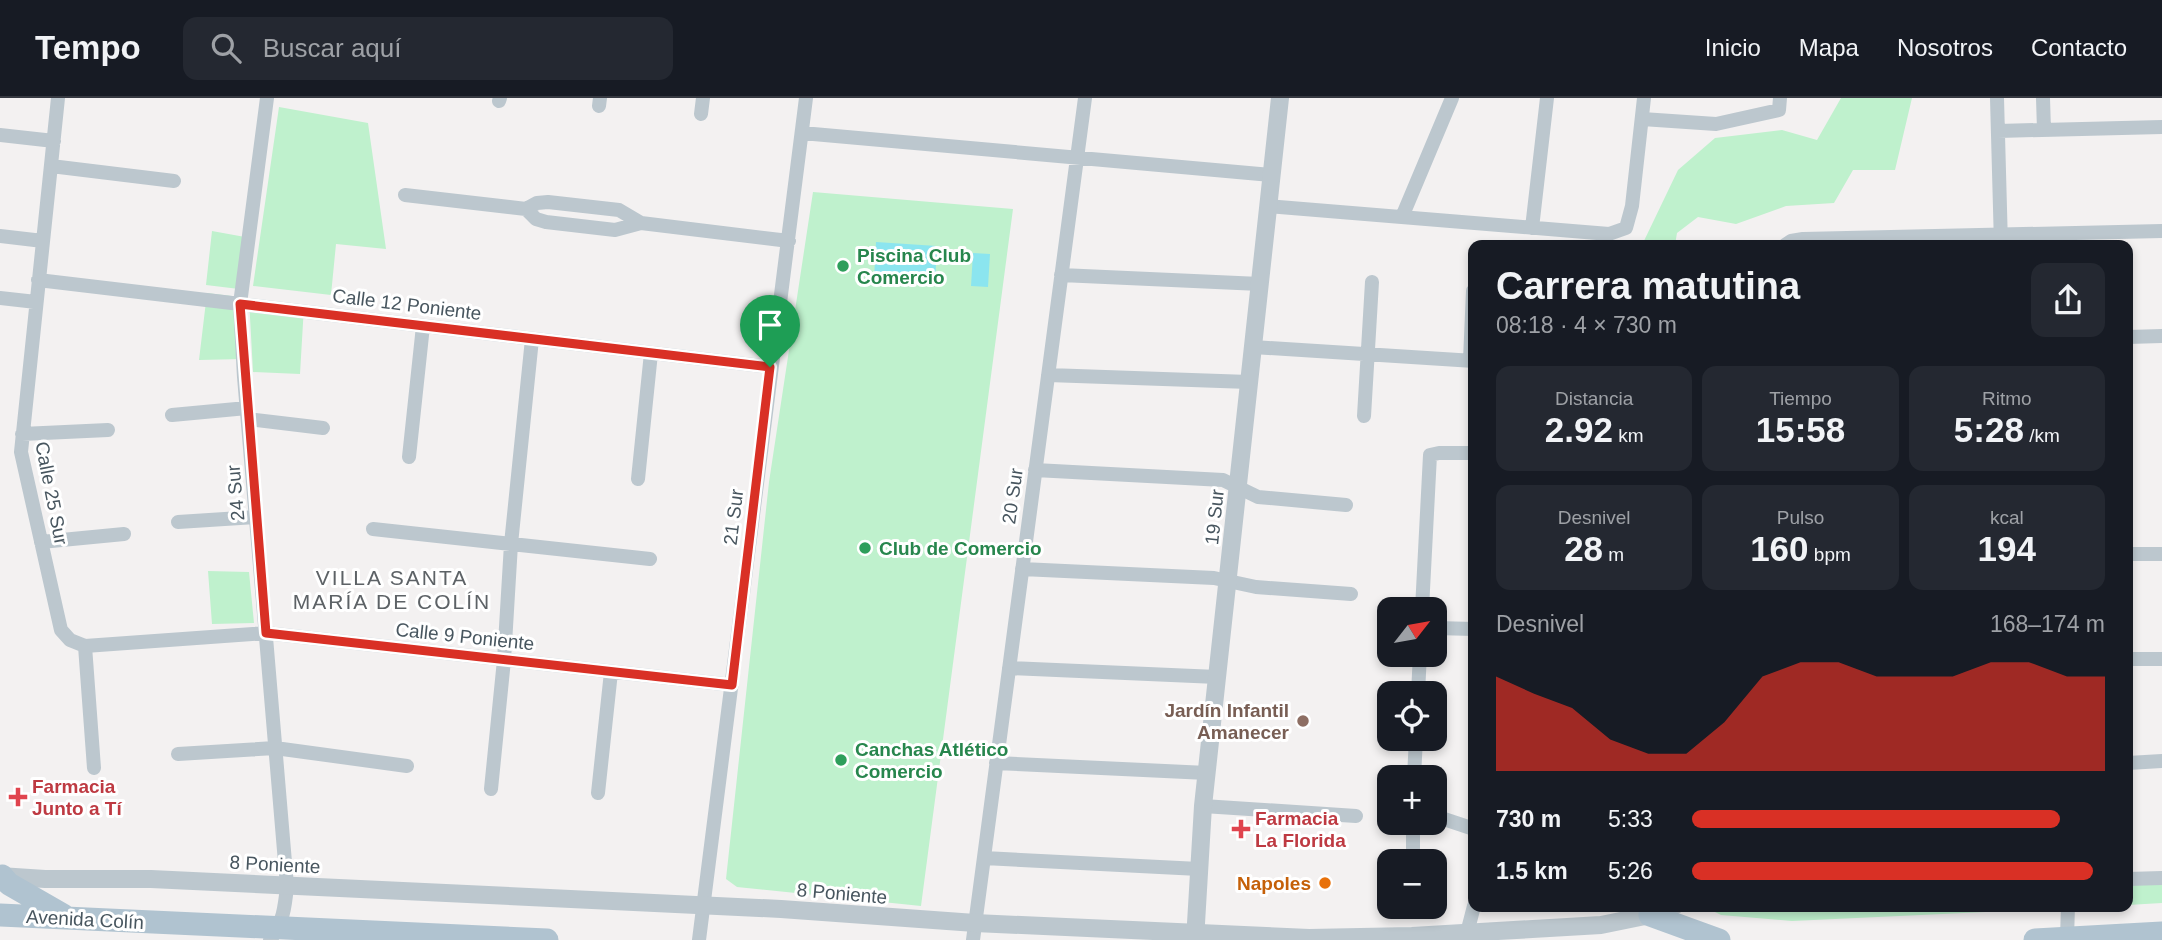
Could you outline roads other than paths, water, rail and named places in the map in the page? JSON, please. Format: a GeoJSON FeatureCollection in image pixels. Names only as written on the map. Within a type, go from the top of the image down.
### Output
{"type":"FeatureCollection","features":[{"type":"Feature","properties":{"kind":"main road"},"geometry":{"type":"LineString","coordinates":[[1,876],[36,901],[72,918]]}},
{"type":"Feature","properties":{"kind":"main road","name":"Avenida Colín"},"geometry":{"type":"LineString","coordinates":[[0,915],[274,934],[547,940]]}},
{"type":"Feature","properties":{"kind":"main road"},"geometry":{"type":"LineString","coordinates":[[1650,915],[1718,940]]}},
{"type":"Feature","properties":{"kind":"main road"},"geometry":{"type":"LineString","coordinates":[[2035,940],[2162,933]]}},
{"type":"Feature","properties":{"kind":"street","name":"Calle 25 Sur"},"geometry":{"type":"LineString","coordinates":[[58,98],[21,452],[61,630],[70,640]]}},
{"type":"Feature","properties":{"kind":"street","name":"24 Sur"},"geometry":{"type":"LineString","coordinates":[[267,98],[240,304],[287,886],[284,914],[274,934]]}},
{"type":"Feature","properties":{"kind":"street"},"geometry":{"type":"LineString","coordinates":[[701,114],[703,98]]}},
{"type":"Feature","properties":{"kind":"street","name":"21 Sur"},"geometry":{"type":"LineString","coordinates":[[699,940],[806,98]]}},
{"type":"Feature","properties":{"kind":"street","name":"20 Sur"},"geometry":{"type":"LineString","coordinates":[[974,932],[1085,98]]}},
{"type":"Feature","properties":{"kind":"street","name":"19 Sur"},"geometry":{"type":"LineString","coordinates":[[1195,936],[1203,806],[1279,98]]}},
{"type":"Feature","properties":{"kind":"street"},"geometry":{"type":"LineString","coordinates":[[1402,217],[1452,98]]}},
{"type":"Feature","properties":{"kind":"street"},"geometry":{"type":"LineString","coordinates":[[1532,228],[1547,98]]}},
{"type":"Feature","properties":{"kind":"street"},"geometry":{"type":"LineString","coordinates":[[1268,206],[1609,234],[1626,228],[1632,205],[1644,98]]}},
{"type":"Feature","properties":{"kind":"street"},"geometry":{"type":"LineString","coordinates":[[1997,98],[2001,240]]}},
{"type":"Feature","properties":{"kind":"street"},"geometry":{"type":"LineString","coordinates":[[2043,98],[2044,130]]}},
{"type":"Feature","properties":{"kind":"street"},"geometry":{"type":"LineString","coordinates":[[1642,119],[1716,124],[1779,104]]}},
{"type":"Feature","properties":{"kind":"street"},"geometry":{"type":"LineString","coordinates":[[1998,131],[2162,127]]}},
{"type":"Feature","properties":{"kind":"street"},"geometry":{"type":"LineString","coordinates":[[802,132],[1271,175]]}},
{"type":"Feature","properties":{"kind":"street"},"geometry":{"type":"LineString","coordinates":[[0,135],[54,141]]}},
{"type":"Feature","properties":{"kind":"street"},"geometry":{"type":"LineString","coordinates":[[51,166],[174,181]]}},
{"type":"Feature","properties":{"kind":"street"},"geometry":{"type":"LineString","coordinates":[[405,195],[526,209],[542,202],[560,203],[619,211],[641,223],[789,241]]}},
{"type":"Feature","properties":{"kind":"street"},"geometry":{"type":"LineString","coordinates":[[526,209],[539,221],[559,224],[615,230],[641,223]]}},
{"type":"Feature","properties":{"kind":"street"},"geometry":{"type":"LineString","coordinates":[[1800,240],[2001,240],[2162,231]]}},
{"type":"Feature","properties":{"kind":"street"},"geometry":{"type":"LineString","coordinates":[[0,236],[43,241]]}},
{"type":"Feature","properties":{"kind":"street"},"geometry":{"type":"LineString","coordinates":[[1061,275],[1260,284]]}},
{"type":"Feature","properties":{"kind":"street","name":"Calle 12 Poniente"},"geometry":{"type":"LineString","coordinates":[[38,280],[770,367]]}},
{"type":"Feature","properties":{"kind":"street"},"geometry":{"type":"LineString","coordinates":[[1364,416],[1372,282]]}},
{"type":"Feature","properties":{"kind":"street"},"geometry":{"type":"LineString","coordinates":[[0,298],[36,302]]}},
{"type":"Feature","properties":{"kind":"street"},"geometry":{"type":"LineString","coordinates":[[409,457],[423,326]]}},
{"type":"Feature","properties":{"kind":"street"},"geometry":{"type":"LineString","coordinates":[[2133,337],[2162,336]]}},
{"type":"Feature","properties":{"kind":"street"},"geometry":{"type":"LineString","coordinates":[[491,789],[532,339]]}},
{"type":"Feature","properties":{"kind":"street"},"geometry":{"type":"LineString","coordinates":[[1253,347],[1468,361]]}},
{"type":"Feature","properties":{"kind":"street"},"geometry":{"type":"LineString","coordinates":[[638,479],[652,353]]}},
{"type":"Feature","properties":{"kind":"street"},"geometry":{"type":"LineString","coordinates":[[1048,375],[1249,382]]}},
{"type":"Feature","properties":{"kind":"street"},"geometry":{"type":"LineString","coordinates":[[172,415],[247,414],[323,428]]}},
{"type":"Feature","properties":{"kind":"street"},"geometry":{"type":"LineString","coordinates":[[22,434],[108,430]]}},
{"type":"Feature","properties":{"kind":"street"},"geometry":{"type":"LineString","coordinates":[[1423,597],[1430,456],[1439,453],[1468,453]]}},
{"type":"Feature","properties":{"kind":"street"},"geometry":{"type":"LineString","coordinates":[[1035,470],[1223,480],[1258,497],[1346,505]]}},
{"type":"Feature","properties":{"kind":"street"},"geometry":{"type":"LineString","coordinates":[[178,522],[256,517]]}},
{"type":"Feature","properties":{"kind":"street"},"geometry":{"type":"LineString","coordinates":[[373,529],[650,559]]}},
{"type":"Feature","properties":{"kind":"street"},"geometry":{"type":"LineString","coordinates":[[41,542],[124,534]]}},
{"type":"Feature","properties":{"kind":"street"},"geometry":{"type":"LineString","coordinates":[[2133,554],[2162,554]]}},
{"type":"Feature","properties":{"kind":"street"},"geometry":{"type":"LineString","coordinates":[[1022,569],[1214,578],[1256,587],[1351,594]]}},
{"type":"Feature","properties":{"kind":"street"},"geometry":{"type":"LineString","coordinates":[[1447,628],[1468,629]]}},
{"type":"Feature","properties":{"kind":"street","name":"Calle 9 Poniente"},"geometry":{"type":"LineString","coordinates":[[70,640],[85,646],[266,633],[732,685]]}},
{"type":"Feature","properties":{"kind":"street"},"geometry":{"type":"LineString","coordinates":[[85,646],[94,768]]}},
{"type":"Feature","properties":{"kind":"street"},"geometry":{"type":"LineString","coordinates":[[2133,659],[2162,659]]}},
{"type":"Feature","properties":{"kind":"street"},"geometry":{"type":"LineString","coordinates":[[1009,668],[1217,677]]}},
{"type":"Feature","properties":{"kind":"street"},"geometry":{"type":"LineString","coordinates":[[598,793],[611,672]]}},
{"type":"Feature","properties":{"kind":"street"},"geometry":{"type":"LineString","coordinates":[[177,754],[275,748],[407,766]]}},
{"type":"Feature","properties":{"kind":"street"},"geometry":{"type":"LineString","coordinates":[[2133,763],[2162,761]]}},
{"type":"Feature","properties":{"kind":"street"},"geometry":{"type":"LineString","coordinates":[[996,763],[1207,773]]}},
{"type":"Feature","properties":{"kind":"street"},"geometry":{"type":"LineString","coordinates":[[1203,806],[1356,816]]}},
{"type":"Feature","properties":{"kind":"street"},"geometry":{"type":"LineString","coordinates":[[1447,820],[1468,827]]}},
{"type":"Feature","properties":{"kind":"street"},"geometry":{"type":"LineString","coordinates":[[984,858],[1199,869]]}},
{"type":"Feature","properties":{"kind":"street","name":"8 Poniente"},"geometry":{"type":"LineString","coordinates":[[1,876],[45,879],[151,879],[816,911],[885,918],[974,932],[1413,938],[1601,925],[1659,912]]}},
{"type":"Feature","properties":{"kind":"street"},"geometry":{"type":"LineString","coordinates":[[2133,879],[2162,878]]}},
{"type":"Feature","properties":{"kind":"street"},"geometry":{"type":"LineString","coordinates":[[1467,933],[1472,912]]}},
{"type":"Feature","properties":{"kind":"street"},"geometry":{"type":"LineString","coordinates":[[2067,938],[2068,912]]}},
{"type":"Feature","properties":{"kind":"water"},"geometry":{"type":"Polygon","coordinates":[[[876,242],[937,246],[935,283],[874,279],[876,242]]]}},
{"type":"Feature","properties":{"kind":"water"},"geometry":{"type":"Polygon","coordinates":[[[973,253],[990,254],[988,287],[971,286],[973,253]]]}},
{"type":"Feature","properties":{"kind":"place","name":"Piscina Club Comercio"},"geometry":{"type":"Point","coordinates":[843,266]}},
{"type":"Feature","properties":{"kind":"place","name":"Club de Comercio"},"geometry":{"type":"Point","coordinates":[865,548]}},
{"type":"Feature","properties":{"kind":"place","name":"Jardín Infantil Amanecer"},"geometry":{"type":"Point","coordinates":[1303,721]}},
{"type":"Feature","properties":{"kind":"place","name":"Canchas Atlético Comercio"},"geometry":{"type":"Point","coordinates":[841,760]}},
{"type":"Feature","properties":{"kind":"place","name":"Farmacia Junto a Tí"},"geometry":{"type":"Point","coordinates":[18,797]}},
{"type":"Feature","properties":{"kind":"place","name":"Farmacia La Florida"},"geometry":{"type":"Point","coordinates":[1241,829]}},
{"type":"Feature","properties":{"kind":"place","name":"Napoles"},"geometry":{"type":"Point","coordinates":[1325,883]}},
{"type":"Feature","properties":{"kind":"district","name":"VILLA SANTA MARÍA DE COLÍN"},"geometry":{"type":"Point","coordinates":[392,590]}}]}
